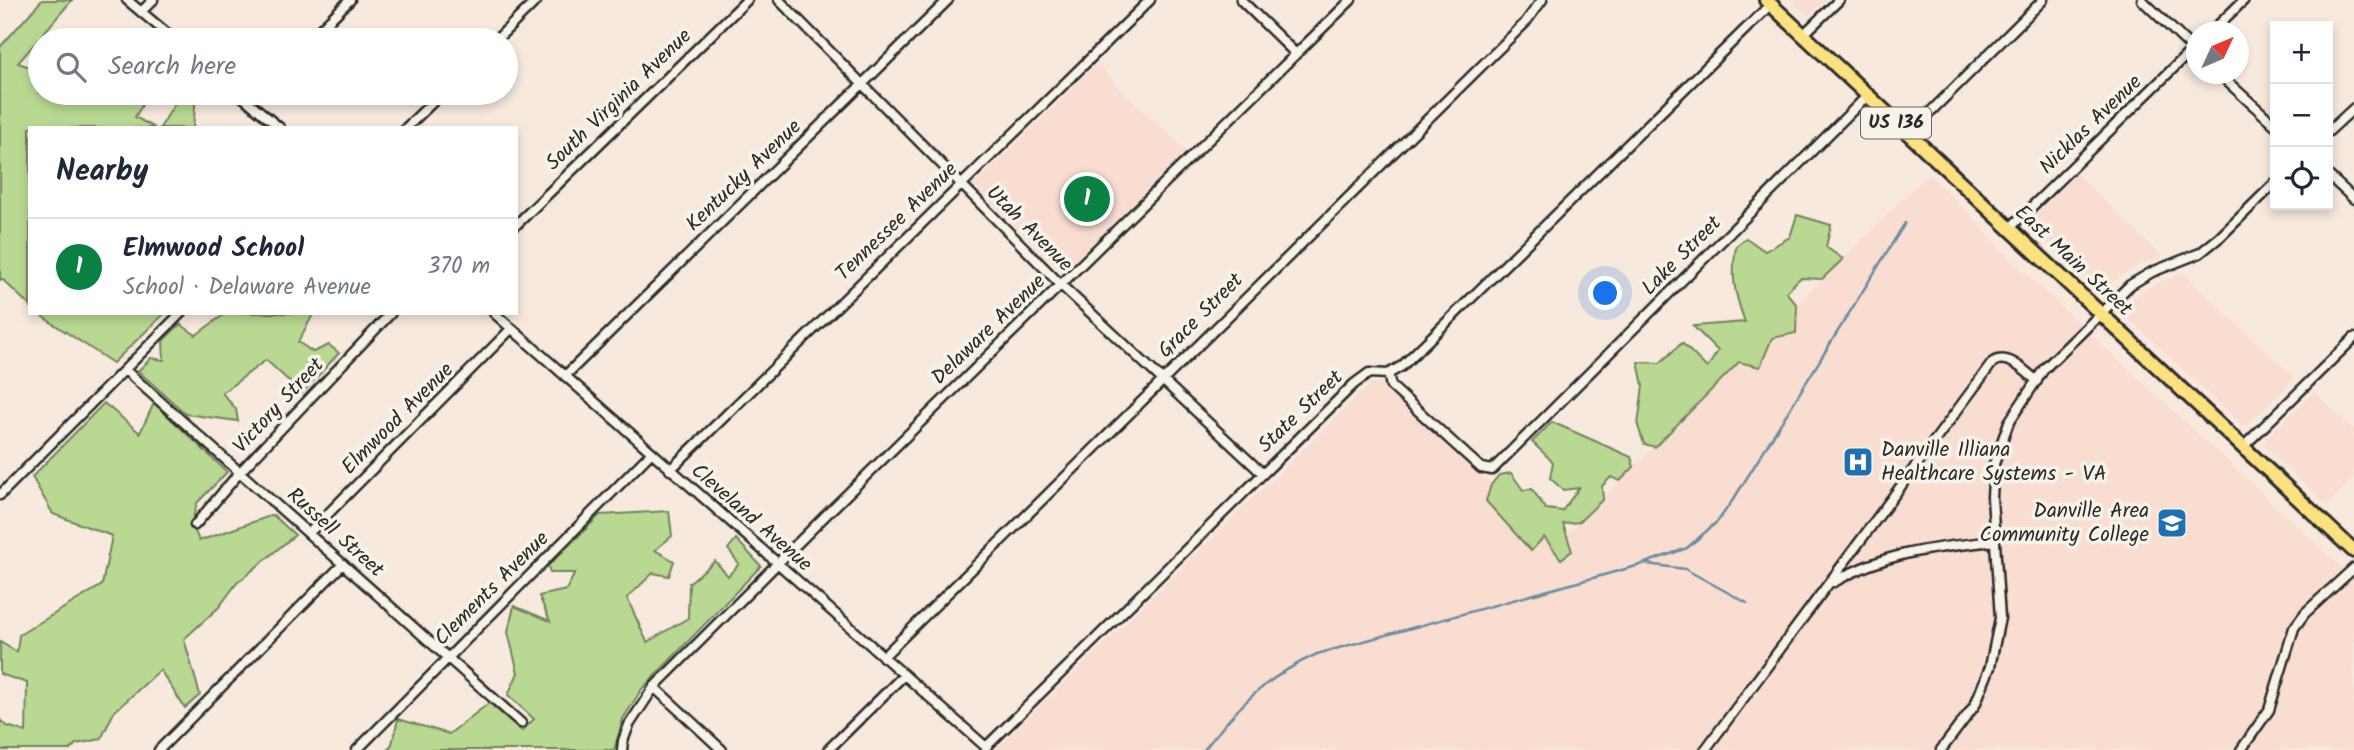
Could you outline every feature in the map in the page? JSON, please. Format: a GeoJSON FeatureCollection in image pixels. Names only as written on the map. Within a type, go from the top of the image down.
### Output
{"type":"FeatureCollection","features":[{"type":"Feature","properties":{"kind":"main road","name":"East Main Street"},"geometry":{"type":"LineString","coordinates":[[1768,2],[2354,551]]}},
{"type":"Feature","properties":{"kind":"street"},"geometry":{"type":"LineString","coordinates":[[127,0],[160,28]]}},
{"type":"Feature","properties":{"kind":"street"},"geometry":{"type":"LineString","coordinates":[[141,12],[153,0]]}},
{"type":"Feature","properties":{"kind":"street"},"geometry":{"type":"LineString","coordinates":[[321,28],[350,0]]}},
{"type":"Feature","properties":{"kind":"street"},"geometry":{"type":"LineString","coordinates":[[508,28],[537,0]]}},
{"type":"Feature","properties":{"kind":"street","name":"South Virginia Avenue"},"geometry":{"type":"LineString","coordinates":[[518,223],[747,0]]}},
{"type":"Feature","properties":{"kind":"street","name":"Utah Avenue"},"geometry":{"type":"LineString","coordinates":[[779,0],[1060,285],[1263,474]]}},
{"type":"Feature","properties":{"kind":"street","name":"Kentucky Avenue"},"geometry":{"type":"LineString","coordinates":[[565,376],[948,0]]}},
{"type":"Feature","properties":{"kind":"street","name":"Tennessee Avenue"},"geometry":{"type":"LineString","coordinates":[[670,470],[1150,0]]}},
{"type":"Feature","properties":{"kind":"street"},"geometry":{"type":"LineString","coordinates":[[1241,0],[1296,54]]}},
{"type":"Feature","properties":{"kind":"street","name":"Delaware Avenue"},"geometry":{"type":"LineString","coordinates":[[654,687],[776,563],[1351,0]]}},
{"type":"Feature","properties":{"kind":"street","name":"Grace Street"},"geometry":{"type":"LineString","coordinates":[[883,657],[1525,23],[1542,0]]}},
{"type":"Feature","properties":{"kind":"street"},"geometry":{"type":"LineString","coordinates":[[1803,35],[1839,0]]}},
{"type":"Feature","properties":{"kind":"street"},"geometry":{"type":"LineString","coordinates":[[1908,134],[2043,0]]}},
{"type":"Feature","properties":{"kind":"street"},"geometry":{"type":"LineString","coordinates":[[2142,0],[2186,41]]}},
{"type":"Feature","properties":{"kind":"street"},"geometry":{"type":"LineString","coordinates":[[2222,21],[2244,0]]}},
{"type":"Feature","properties":{"kind":"street","name":"State Street"},"geometry":{"type":"LineString","coordinates":[[986,747],[1354,384],[1369,373],[1388,374],[1412,356],[1768,2]]}},
{"type":"Feature","properties":{"kind":"street","name":"Nicklas Avenue"},"geometry":{"type":"LineString","coordinates":[[2010,228],[2186,58]]}},
{"type":"Feature","properties":{"kind":"street"},"geometry":{"type":"LineString","coordinates":[[2231,84],[2270,120]]}},
{"type":"Feature","properties":{"kind":"street","name":"Lake Street"},"geometry":{"type":"LineString","coordinates":[[1388,374],[1391,386],[1481,468],[1492,470],[1867,96]]}},
{"type":"Feature","properties":{"kind":"street"},"geometry":{"type":"LineString","coordinates":[[253,105],[278,126]]}},
{"type":"Feature","properties":{"kind":"street"},"geometry":{"type":"LineString","coordinates":[[408,126],[430,105]]}},
{"type":"Feature","properties":{"kind":"street"},"geometry":{"type":"LineString","coordinates":[[2333,127],[2354,108]]}},
{"type":"Feature","properties":{"kind":"street"},"geometry":{"type":"LineString","coordinates":[[2333,180],[2354,199]]}},
{"type":"Feature","properties":{"kind":"street"},"geometry":{"type":"LineString","coordinates":[[1941,750],[1975,705],[1990,667],[2000,618],[1992,497],[1996,455],[2010,422],[2044,369],[2130,285],[2152,272],[2200,253],[2270,188]]}},
{"type":"Feature","properties":{"kind":"street"},"geometry":{"type":"LineString","coordinates":[[0,495],[179,315]]}},
{"type":"Feature","properties":{"kind":"street","name":"Victory Street"},"geometry":{"type":"LineString","coordinates":[[195,525],[240,472],[389,315]]}},
{"type":"Feature","properties":{"kind":"street","name":"Cleveland Avenue"},"geometry":{"type":"LineString","coordinates":[[496,315],[986,747]]}},
{"type":"Feature","properties":{"kind":"street","name":"Elmwood Avenue"},"geometry":{"type":"LineString","coordinates":[[309,533],[512,329]]}},
{"type":"Feature","properties":{"kind":"street"},"geometry":{"type":"LineString","coordinates":[[2243,447],[2354,338]]}},
{"type":"Feature","properties":{"kind":"street"},"geometry":{"type":"LineString","coordinates":[[1705,750],[1993,362],[2006,360],[2022,368],[2037,381]]}},
{"type":"Feature","properties":{"kind":"street","name":"Russell Street"},"geometry":{"type":"LineString","coordinates":[[125,370],[521,723]]}},
{"type":"Feature","properties":{"kind":"street","name":"Clements Avenue"},"geometry":{"type":"LineString","coordinates":[[357,750],[651,453]]}},
{"type":"Feature","properties":{"kind":"street"},"geometry":{"type":"LineString","coordinates":[[1829,586],[1859,568],[1892,556],[1994,541]]}},
{"type":"Feature","properties":{"kind":"street"},"geometry":{"type":"LineString","coordinates":[[159,750],[343,564]]}},
{"type":"Feature","properties":{"kind":"street"},"geometry":{"type":"LineString","coordinates":[[2241,750],[2269,710],[2294,628],[2305,613],[2354,568]]}},
{"type":"Feature","properties":{"kind":"street"},"geometry":{"type":"LineString","coordinates":[[828,750],[903,676]]}},
{"type":"Feature","properties":{"kind":"street"},"geometry":{"type":"LineString","coordinates":[[622,750],[629,725],[654,687],[722,750]]}},
{"type":"Feature","properties":{"kind":"shaded area"},"geometry":{"type":"Polygon","coordinates":[[[1789,0],[1826,0],[1808,14],[1789,0]]]}},
{"type":"Feature","properties":{"kind":"shaded area"},"geometry":{"type":"Polygon","coordinates":[[[1098,63],[1119,88],[1186,151],[1062,273],[974,185],[1098,63]]]}},
{"type":"Feature","properties":{"kind":"shaded area","name":"Danville Illiana Healthcare Systems - VA"},"geometry":{"type":"Polygon","coordinates":[[[1928,174],[1967,211],[2006,255],[2354,579],[2354,750],[995,750],[1371,383],[1381,383],[1557,544],[1928,174]]]}},
{"type":"Feature","properties":{"kind":"shaded area"},"geometry":{"type":"Polygon","coordinates":[[[2076,174],[2162,257],[2131,269],[2102,290],[2095,287],[2026,223],[2076,174]]]}},
{"type":"Feature","properties":{"kind":"shaded area"},"geometry":{"type":"Polygon","coordinates":[[[2183,273],[2295,378],[2247,425],[2242,425],[2129,319],[2126,310],[2128,302],[2150,286],[2183,273]]]}},
{"type":"Feature","properties":{"kind":"shaded area"},"geometry":{"type":"Polygon","coordinates":[[[2314,392],[2354,430],[2354,478],[2327,505],[2267,449],[2264,443],[2314,392]]]}},
{"type":"Feature","properties":{"kind":"green space"},"geometry":{"type":"Polygon","coordinates":[[[42,0],[72,0],[48,28],[28,28],[28,51],[18,63],[28,66],[28,105],[142,105],[135,117],[151,126],[28,126],[28,304],[0,280],[0,47],[42,0]]]}},
{"type":"Feature","properties":{"kind":"green space"},"geometry":{"type":"Polygon","coordinates":[[[174,105],[195,105],[193,126],[161,126],[174,105]]]}},
{"type":"Feature","properties":{"kind":"green space"},"geometry":{"type":"Polygon","coordinates":[[[1797,215],[1831,225],[1826,247],[1843,259],[1822,279],[1800,278],[1786,292],[1797,305],[1796,333],[1772,338],[1760,367],[1739,362],[1655,447],[1644,444],[1638,426],[1643,385],[1638,362],[1660,363],[1682,343],[1707,368],[1718,351],[1693,326],[1745,322],[1734,285],[1736,246],[1746,238],[1765,251],[1790,237],[1797,215]]]}},
{"type":"Feature","properties":{"kind":"green space"},"geometry":{"type":"Polygon","coordinates":[[[40,315],[163,315],[113,363],[40,315]]]}},
{"type":"Feature","properties":{"kind":"green space"},"geometry":{"type":"Polygon","coordinates":[[[223,315],[313,315],[298,342],[313,352],[329,345],[339,353],[302,393],[266,360],[222,393],[236,409],[238,421],[186,414],[138,371],[151,358],[164,360],[163,341],[180,324],[196,335],[223,315]]]}},
{"type":"Feature","properties":{"kind":"green space"},"geometry":{"type":"Polygon","coordinates":[[[104,403],[140,433],[154,403],[227,472],[197,503],[192,523],[199,541],[273,515],[295,535],[237,583],[219,607],[184,639],[200,695],[185,708],[160,670],[114,712],[101,739],[76,744],[70,750],[0,750],[0,720],[7,726],[26,732],[27,683],[0,674],[0,642],[17,652],[19,635],[102,585],[112,536],[53,514],[32,477],[104,403]]]}},
{"type":"Feature","properties":{"kind":"green space"},"geometry":{"type":"Polygon","coordinates":[[[1552,422],[1631,457],[1634,467],[1620,481],[1611,477],[1602,486],[1603,499],[1579,522],[1563,524],[1572,551],[1561,559],[1544,537],[1531,551],[1486,501],[1491,485],[1499,475],[1511,473],[1523,490],[1532,489],[1546,509],[1562,511],[1579,488],[1563,490],[1550,478],[1553,462],[1532,442],[1552,422]]]}},
{"type":"Feature","properties":{"kind":"green space"},"geometry":{"type":"Polygon","coordinates":[[[669,511],[672,536],[655,550],[674,561],[669,576],[653,573],[627,598],[647,642],[688,618],[689,583],[715,561],[728,576],[739,564],[728,549],[736,539],[761,566],[641,690],[623,719],[614,750],[387,750],[392,744],[398,719],[449,734],[489,703],[522,731],[534,719],[508,695],[518,673],[508,632],[514,606],[550,621],[539,596],[566,590],[575,573],[550,573],[548,566],[600,515],[669,511]]]}},
{"type":"Feature","properties":{"kind":"waterway"},"geometry":{"type":"LineString","coordinates":[[1204,750],[1254,694],[1283,673],[1317,654],[1640,565],[1687,548],[1718,521],[1735,497],[1905,223]]}},
{"type":"Feature","properties":{"kind":"waterway"},"geometry":{"type":"LineString","coordinates":[[1647,564],[1685,569],[1747,603]]}},
{"type":"Feature","properties":{"kind":"place","name":"Elmwood School"},"geometry":{"type":"Point","coordinates":[1087,199]}},
{"type":"Feature","properties":{"kind":"place","name":"Danville Illiana Healthcare Systems - VA"},"geometry":{"type":"Point","coordinates":[1858,462]}},
{"type":"Feature","properties":{"kind":"place","name":"Danville Area Community College"},"geometry":{"type":"Point","coordinates":[2172,523]}}]}
